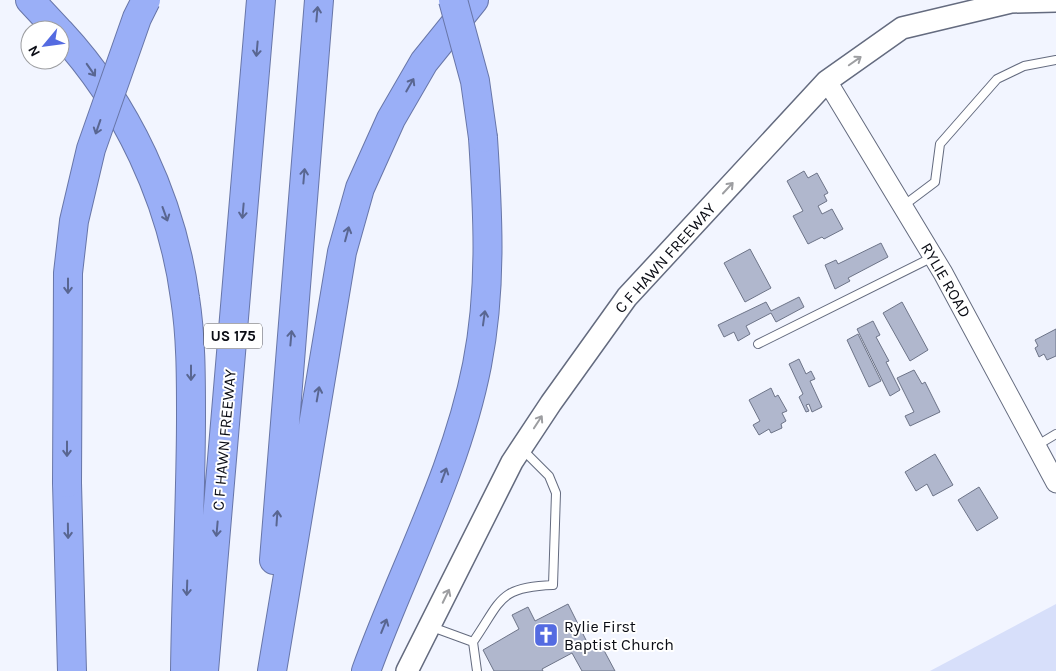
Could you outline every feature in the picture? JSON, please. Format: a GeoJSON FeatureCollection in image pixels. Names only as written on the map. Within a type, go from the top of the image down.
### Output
{"type":"FeatureCollection","features":[{"type":"Feature","properties":{"kind":"highway"},"geometry":{"type":"LineString","coordinates":[[30,0],[49,20]]}},
{"type":"Feature","properties":{"kind":"highway"},"geometry":{"type":"LineString","coordinates":[[72,671],[67,483],[68,273],[74,221],[90,148],[136,18],[146,0]]}},
{"type":"Feature","properties":{"kind":"highway","name":"C F HAWN FREEWAY"},"geometry":{"type":"LineString","coordinates":[[204,671],[260,0]]}},
{"type":"Feature","properties":{"kind":"highway"},"geometry":{"type":"LineString","coordinates":[[267,671],[283,429],[318,0]]}},
{"type":"Feature","properties":{"kind":"highway"},"geometry":{"type":"LineString","coordinates":[[366,671],[430,515],[457,440],[477,365],[487,292],[488,214],[483,138],[475,81],[453,0]]}},
{"type":"Feature","properties":{"kind":"highway"},"geometry":{"type":"LineString","coordinates":[[272,671],[341,261],[360,188],[391,119],[424,62],[474,0]]}},
{"type":"Feature","properties":{"kind":"highway"},"geometry":{"type":"LineString","coordinates":[[70,43],[117,108],[148,166],[170,227],[186,298],[190,364],[191,447],[185,671]]}},
{"type":"Feature","properties":{"kind":"main road","name":"C F HAWN FREEWAY"},"geometry":{"type":"LineString","coordinates":[[408,671],[512,462],[627,297],[827,81],[902,28],[1011,2],[1056,2]]}},
{"type":"Feature","properties":{"kind":"street","name":"RYLIE ROAD"},"geometry":{"type":"LineString","coordinates":[[827,81],[943,273],[1056,483]]}},
{"type":"Feature","properties":{"kind":"lane"},"geometry":{"type":"LineString","coordinates":[[903,206],[935,182],[940,144],[997,79],[1024,66],[1056,60]]}},
{"type":"Feature","properties":{"kind":"lane"},"geometry":{"type":"LineString","coordinates":[[758,344],[933,257]]}},
{"type":"Feature","properties":{"kind":"lane"},"geometry":{"type":"LineString","coordinates":[[1036,446],[1056,434]]}},
{"type":"Feature","properties":{"kind":"lane"},"geometry":{"type":"LineString","coordinates":[[477,671],[473,642],[508,593],[530,586],[553,585],[556,493],[549,476],[522,448]]}},
{"type":"Feature","properties":{"kind":"lane"},"geometry":{"type":"LineString","coordinates":[[431,626],[473,642]]}},
{"type":"Feature","properties":{"kind":"shaded area"},"geometry":{"type":"Polygon","coordinates":[[[1056,604],[1056,671],[930,671],[1056,604]]]}},
{"type":"Feature","properties":{"kind":"building"},"geometry":{"type":"Polygon","coordinates":[[[804,171],[808,178],[817,173],[828,193],[824,195],[827,201],[818,206],[822,214],[832,209],[843,229],[824,239],[822,237],[808,244],[793,216],[803,211],[787,181],[804,171]]]}},
{"type":"Feature","properties":{"kind":"building"},"geometry":{"type":"Polygon","coordinates":[[[881,243],[888,257],[848,278],[850,281],[835,289],[825,265],[836,260],[838,264],[881,243]]]}},
{"type":"Feature","properties":{"kind":"building"},"geometry":{"type":"Polygon","coordinates":[[[750,249],[771,288],[745,302],[724,263],[750,249]]]}},
{"type":"Feature","properties":{"kind":"building"},"geometry":{"type":"Polygon","coordinates":[[[799,297],[804,307],[776,322],[771,313],[746,326],[750,334],[738,341],[734,332],[724,337],[718,325],[766,302],[771,311],[799,297]]]}},
{"type":"Feature","properties":{"kind":"building"},"geometry":{"type":"Polygon","coordinates":[[[902,302],[928,350],[910,361],[883,313],[902,302]]]}},
{"type":"Feature","properties":{"kind":"building"},"geometry":{"type":"Polygon","coordinates":[[[873,321],[880,335],[876,337],[889,361],[886,362],[900,390],[890,396],[857,329],[873,321]]]}},
{"type":"Feature","properties":{"kind":"building"},"geometry":{"type":"Polygon","coordinates":[[[1056,329],[1056,356],[1047,360],[1044,354],[1039,357],[1035,348],[1038,346],[1035,340],[1056,329]]]}},
{"type":"Feature","properties":{"kind":"building"},"geometry":{"type":"Polygon","coordinates":[[[858,334],[881,381],[869,387],[847,340],[858,334]]]}},
{"type":"Feature","properties":{"kind":"building"},"geometry":{"type":"Polygon","coordinates":[[[799,359],[806,374],[811,371],[815,379],[810,381],[822,407],[812,412],[809,404],[806,405],[809,411],[806,412],[799,397],[803,394],[789,364],[799,359]]]}},
{"type":"Feature","properties":{"kind":"building"},"geometry":{"type":"Polygon","coordinates":[[[914,370],[922,384],[925,382],[940,412],[910,426],[905,416],[914,412],[897,378],[914,370]]]}},
{"type":"Feature","properties":{"kind":"building"},"geometry":{"type":"Polygon","coordinates":[[[771,388],[775,397],[778,395],[787,411],[782,413],[786,421],[781,424],[782,428],[771,433],[769,429],[759,435],[753,425],[760,421],[749,400],[771,388]]]}},
{"type":"Feature","properties":{"kind":"building"},"geometry":{"type":"Polygon","coordinates":[[[935,454],[953,485],[933,496],[927,484],[916,491],[905,472],[935,454]]]}},
{"type":"Feature","properties":{"kind":"building"},"geometry":{"type":"Polygon","coordinates":[[[979,487],[998,518],[977,531],[958,500],[979,487]]]}},
{"type":"Feature","properties":{"kind":"building","name":"Rylie First Baptist Church"},"geometry":{"type":"Polygon","coordinates":[[[568,604],[589,646],[599,641],[615,671],[582,671],[572,653],[542,669],[543,671],[494,671],[483,650],[519,629],[512,615],[528,607],[535,621],[568,604]]]}},
{"type":"Feature","properties":{"kind":"place","name":"Rylie First Baptist Church"},"geometry":{"type":"Point","coordinates":[546,635]}}]}
